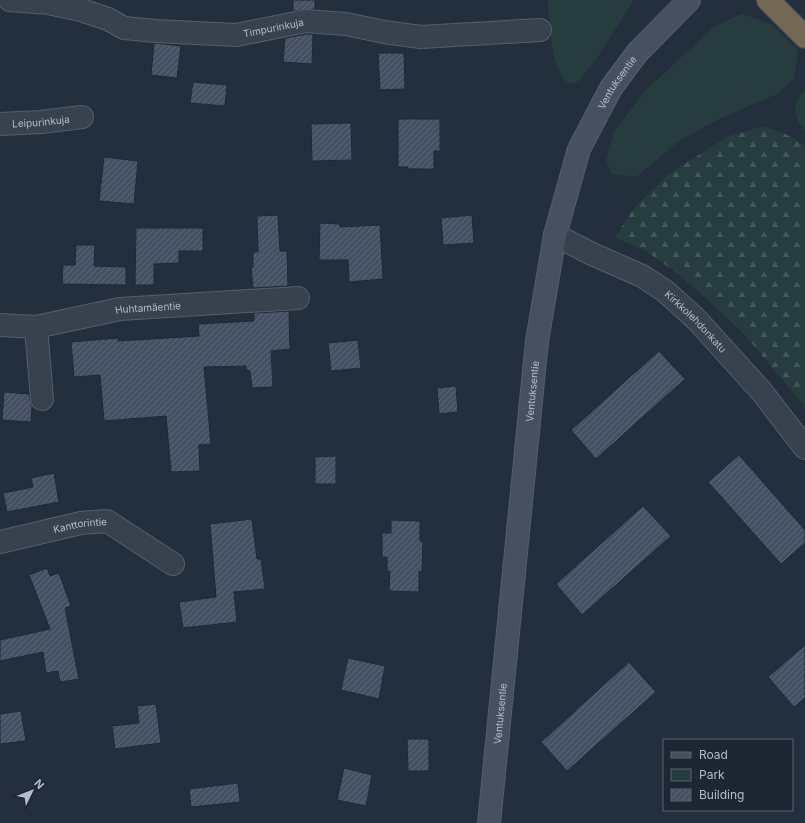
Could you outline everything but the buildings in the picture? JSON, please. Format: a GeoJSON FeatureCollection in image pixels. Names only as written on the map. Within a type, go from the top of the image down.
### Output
{"type":"FeatureCollection","features":[{"type":"Feature","properties":{"kind":"highway"},"geometry":{"type":"LineString","coordinates":[[768,0],[805,37]]}},
{"type":"Feature","properties":{"kind":"main road","name":"Ventuksentie"},"geometry":{"type":"LineString","coordinates":[[489,823],[537,341],[555,235],[579,149],[611,88],[637,53],[689,0]]}},
{"type":"Feature","properties":{"kind":"street","name":"Timpurinkuja"},"geometry":{"type":"LineString","coordinates":[[10,0],[48,3],[81,10],[108,19],[124,28],[156,31],[236,35],[306,21],[346,24],[384,32],[421,37],[498,34],[540,30]]}},
{"type":"Feature","properties":{"kind":"street","name":"Leipurinkuja"},"geometry":{"type":"LineString","coordinates":[[0,124],[41,122],[82,117]]}},
{"type":"Feature","properties":{"kind":"street","name":"Kirkkolehdonkatu"},"geometry":{"type":"LineString","coordinates":[[555,235],[592,254],[642,276],[665,291],[696,319],[762,392],[805,448]]}},
{"type":"Feature","properties":{"kind":"street","name":"Huhtamäentie"},"geometry":{"type":"LineString","coordinates":[[0,325],[36,327],[120,309],[298,298]]}},
{"type":"Feature","properties":{"kind":"street"},"geometry":{"type":"LineString","coordinates":[[36,327],[42,399]]}},
{"type":"Feature","properties":{"kind":"street","name":"Kanttorintie"},"geometry":{"type":"LineString","coordinates":[[0,542],[81,523],[107,521],[173,564]]}},
{"type":"Feature","properties":{"kind":"green space"},"geometry":{"type":"Polygon","coordinates":[[[547,0],[634,0],[599,55],[579,81],[569,84],[562,77],[558,68],[552,45],[547,0]]]}},
{"type":"Feature","properties":{"kind":"green space"},"geometry":{"type":"Polygon","coordinates":[[[742,14],[772,24],[798,50],[794,79],[777,94],[717,120],[678,142],[636,177],[612,174],[606,160],[614,132],[645,91],[715,26],[742,14]]]}},
{"type":"Feature","properties":{"kind":"green space"},"geometry":{"type":"Polygon","coordinates":[[[805,91],[805,131],[798,121],[795,111],[797,100],[805,91]]]}},
{"type":"Feature","properties":{"kind":"green space"},"geometry":{"type":"Polygon","coordinates":[[[763,126],[791,137],[805,147],[805,407],[744,334],[706,298],[678,274],[646,251],[615,237],[635,207],[669,174],[727,137],[763,126]]]}}]}
